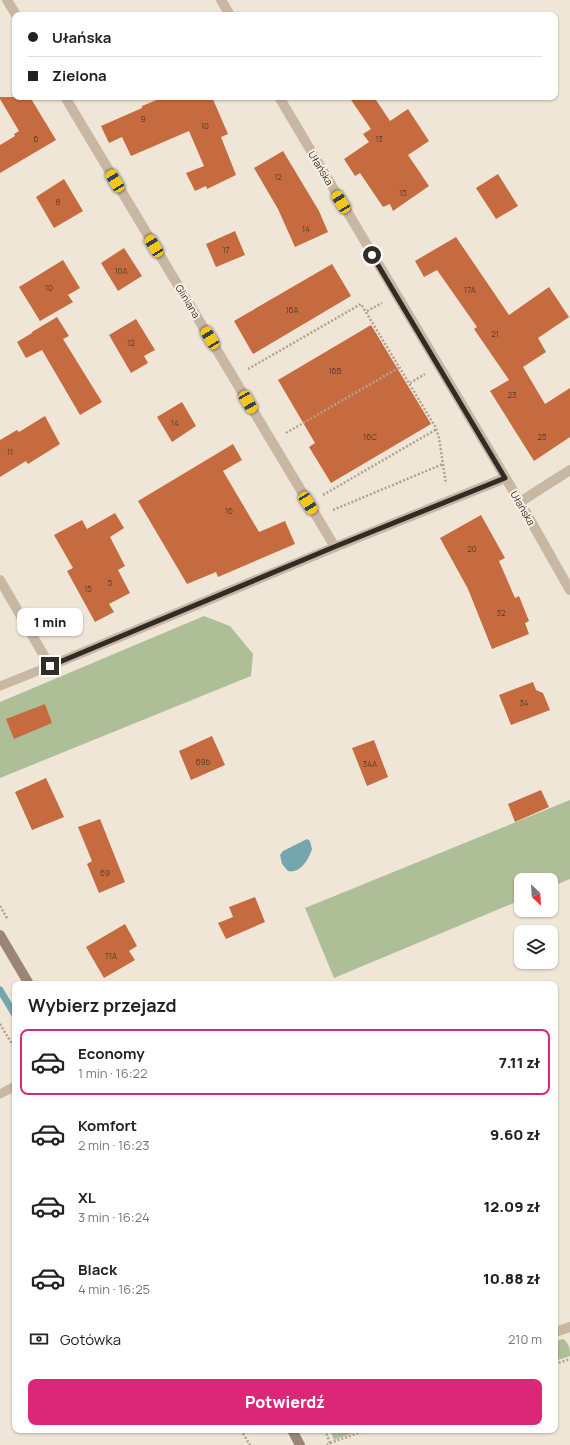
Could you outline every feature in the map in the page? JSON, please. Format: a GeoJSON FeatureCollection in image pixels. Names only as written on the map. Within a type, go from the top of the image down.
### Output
{"type":"FeatureCollection","features":[{"type":"Feature","properties":{"kind":"street"},"geometry":{"type":"LineString","coordinates":[[7,0],[14,12]]}},
{"type":"Feature","properties":{"kind":"street"},"geometry":{"type":"LineString","coordinates":[[221,0],[228,12]]}},
{"type":"Feature","properties":{"kind":"street","name":"Gliniana"},"geometry":{"type":"LineString","coordinates":[[67,100],[334,547]]}},
{"type":"Feature","properties":{"kind":"street","name":"Ułańska"},"geometry":{"type":"LineString","coordinates":[[280,100],[520,502],[570,590]]}},
{"type":"Feature","properties":{"kind":"street"},"geometry":{"type":"LineString","coordinates":[[520,502],[570,470]]}},
{"type":"Feature","properties":{"kind":"street"},"geometry":{"type":"LineString","coordinates":[[0,580],[50,666],[334,547],[505,478]]}},
{"type":"Feature","properties":{"kind":"street"},"geometry":{"type":"LineString","coordinates":[[0,935],[27,981]]}},
{"type":"Feature","properties":{"kind":"street"},"geometry":{"type":"LineString","coordinates":[[558,1331],[570,1327]]}},
{"type":"Feature","properties":{"kind":"street"},"geometry":{"type":"LineString","coordinates":[[294,1433],[300,1445]]}},
{"type":"Feature","properties":{"kind":"lane"},"geometry":{"type":"LineString","coordinates":[[0,686],[50,666]]}},
{"type":"Feature","properties":{"kind":"lane"},"geometry":{"type":"LineString","coordinates":[[0,1094],[12,1088]]}},
{"type":"Feature","properties":{"kind":"path"},"geometry":{"type":"LineString","coordinates":[[233,378],[361,304],[437,429],[449,500]]}},
{"type":"Feature","properties":{"kind":"path"},"geometry":{"type":"LineString","coordinates":[[271,441],[400,367]]}},
{"type":"Feature","properties":{"kind":"path"},"geometry":{"type":"LineString","coordinates":[[308,503],[437,429]]}},
{"type":"Feature","properties":{"kind":"path"},"geometry":{"type":"LineString","coordinates":[[317,517],[443,464]]}},
{"type":"Feature","properties":{"kind":"path"},"geometry":{"type":"LineString","coordinates":[[0,1024],[12,1044]]}},
{"type":"Feature","properties":{"kind":"path"},"geometry":{"type":"LineString","coordinates":[[558,1363],[570,1359]]}},
{"type":"Feature","properties":{"kind":"path"},"geometry":{"type":"LineString","coordinates":[[243,1433],[250,1445]]}},
{"type":"Feature","properties":{"kind":"path"},"geometry":{"type":"LineString","coordinates":[[326,1433],[330,1443]]}},
{"type":"Feature","properties":{"kind":"path"},"geometry":{"type":"LineString","coordinates":[[327,1445],[358,1433]]}},
{"type":"Feature","properties":{"kind":"green space"},"geometry":{"type":"Polygon","coordinates":[[[204,616],[230,626],[253,654],[251,676],[0,778],[0,702],[204,616]]]}},
{"type":"Feature","properties":{"kind":"green space"},"geometry":{"type":"Polygon","coordinates":[[[570,800],[570,879],[558,884],[558,873],[514,873],[514,903],[334,978],[305,908],[570,800]]]}},
{"type":"Feature","properties":{"kind":"green space"},"geometry":{"type":"Polygon","coordinates":[[[563,1339],[567,1342],[570,1356],[558,1360],[558,1340],[563,1339]]]}},
{"type":"Feature","properties":{"kind":"green space"},"geometry":{"type":"Polygon","coordinates":[[[331,1433],[353,1433],[334,1440],[331,1433]]]}},
{"type":"Feature","properties":{"kind":"water"},"geometry":{"type":"Polygon","coordinates":[[[307,839],[310,841],[312,849],[309,857],[300,868],[288,871],[282,864],[280,855],[283,851],[307,839]]]}},
{"type":"Feature","properties":{"kind":"building"},"geometry":{"type":"Polygon","coordinates":[[[0,97],[12,97],[12,100],[32,100],[56,140],[0,173],[0,145],[15,136],[14,134],[19,131],[0,97]]]}},
{"type":"Feature","properties":{"kind":"building"},"geometry":{"type":"Polygon","coordinates":[[[157,100],[213,100],[228,134],[221,137],[236,175],[207,189],[206,186],[195,191],[186,173],[204,166],[189,131],[131,156],[122,137],[109,143],[101,126],[142,108],[142,106],[157,100]]]}},
{"type":"Feature","properties":{"kind":"building"},"geometry":{"type":"Polygon","coordinates":[[[351,100],[376,100],[390,121],[408,109],[429,141],[408,155],[429,186],[393,211],[390,204],[383,207],[360,173],[355,176],[344,159],[369,142],[363,134],[371,129],[351,100]]]}},
{"type":"Feature","properties":{"kind":"building"},"geometry":{"type":"Polygon","coordinates":[[[283,151],[319,211],[328,232],[295,247],[278,209],[254,168],[283,151]]]}},
{"type":"Feature","properties":{"kind":"building"},"geometry":{"type":"Polygon","coordinates":[[[498,174],[518,206],[496,219],[476,188],[498,174]]]}},
{"type":"Feature","properties":{"kind":"building"},"geometry":{"type":"Polygon","coordinates":[[[64,179],[83,211],[54,228],[36,197],[64,179]]]}},
{"type":"Feature","properties":{"kind":"building"},"geometry":{"type":"Polygon","coordinates":[[[235,231],[245,255],[216,267],[206,244],[235,231]]]}},
{"type":"Feature","properties":{"kind":"building"},"geometry":{"type":"Polygon","coordinates":[[[456,237],[509,315],[549,287],[569,317],[538,338],[546,352],[523,367],[545,404],[570,388],[570,437],[534,461],[490,391],[509,380],[474,329],[477,327],[437,270],[424,277],[415,261],[456,237]]]}},
{"type":"Feature","properties":{"kind":"building"},"geometry":{"type":"Polygon","coordinates":[[[124,248],[142,276],[118,291],[101,263],[124,248]]]}},
{"type":"Feature","properties":{"kind":"building"},"geometry":{"type":"Polygon","coordinates":[[[63,260],[80,288],[68,295],[73,302],[40,321],[19,287],[63,260]]]}},
{"type":"Feature","properties":{"kind":"building"},"geometry":{"type":"Polygon","coordinates":[[[332,264],[351,296],[253,354],[234,321],[332,264]]]}},
{"type":"Feature","properties":{"kind":"building"},"geometry":{"type":"Polygon","coordinates":[[[57,317],[69,336],[63,339],[102,402],[80,415],[42,350],[26,358],[17,342],[57,317]]]}},
{"type":"Feature","properties":{"kind":"building"},"geometry":{"type":"Polygon","coordinates":[[[136,319],[155,350],[144,356],[148,363],[131,373],[109,335],[136,319]]]}},
{"type":"Feature","properties":{"kind":"building"},"geometry":{"type":"Polygon","coordinates":[[[371,325],[431,424],[331,483],[309,447],[315,443],[278,380],[371,325]]]}},
{"type":"Feature","properties":{"kind":"building"},"geometry":{"type":"Polygon","coordinates":[[[182,402],[196,426],[172,442],[157,417],[182,402]]]}},
{"type":"Feature","properties":{"kind":"building"},"geometry":{"type":"Polygon","coordinates":[[[45,416],[60,444],[28,464],[26,461],[0,477],[0,440],[17,430],[19,432],[45,416]]]}},
{"type":"Feature","properties":{"kind":"building"},"geometry":{"type":"Polygon","coordinates":[[[233,444],[242,460],[223,471],[259,532],[285,521],[295,544],[218,577],[216,572],[187,584],[138,501],[233,444]]]}},
{"type":"Feature","properties":{"kind":"building"},"geometry":{"type":"Polygon","coordinates":[[[115,513],[124,528],[110,537],[125,566],[118,570],[130,593],[109,604],[114,612],[95,622],[67,571],[73,568],[54,535],[82,520],[87,529],[115,513]]]}},
{"type":"Feature","properties":{"kind":"building"},"geometry":{"type":"Polygon","coordinates":[[[481,515],[505,558],[499,561],[515,598],[519,596],[529,621],[525,623],[529,634],[492,649],[468,589],[440,538],[481,515]]]}},
{"type":"Feature","properties":{"kind":"building"},"geometry":{"type":"Polygon","coordinates":[[[533,682],[536,690],[543,693],[550,710],[511,725],[499,695],[533,682]]]}},
{"type":"Feature","properties":{"kind":"building"},"geometry":{"type":"Polygon","coordinates":[[[45,704],[52,723],[14,739],[6,719],[45,704]]]}},
{"type":"Feature","properties":{"kind":"building"},"geometry":{"type":"Polygon","coordinates":[[[212,736],[225,765],[191,780],[179,751],[212,736]]]}},
{"type":"Feature","properties":{"kind":"building"},"geometry":{"type":"Polygon","coordinates":[[[374,740],[388,777],[367,786],[352,748],[374,740]]]}},
{"type":"Feature","properties":{"kind":"building"},"geometry":{"type":"Polygon","coordinates":[[[46,778],[64,817],[32,830],[15,792],[46,778]]]}},
{"type":"Feature","properties":{"kind":"building"},"geometry":{"type":"Polygon","coordinates":[[[541,790],[549,807],[515,822],[508,804],[541,790]]]}},
{"type":"Feature","properties":{"kind":"building"},"geometry":{"type":"Polygon","coordinates":[[[100,819],[125,882],[99,893],[87,864],[92,861],[78,827],[100,819]]]}},
{"type":"Feature","properties":{"kind":"building"},"geometry":{"type":"Polygon","coordinates":[[[255,897],[265,922],[226,939],[218,923],[233,917],[229,907],[255,897]]]}},
{"type":"Feature","properties":{"kind":"building"},"geometry":{"type":"Polygon","coordinates":[[[125,924],[137,946],[129,951],[135,960],[104,978],[86,947],[125,924]]]}},
{"type":"Feature","properties":{"kind":"waterway"},"geometry":{"type":"LineString","coordinates":[[0,990],[12,1010]]}},
{"type":"Feature","properties":{"kind":"route"},"geometry":{"type":"LineString","coordinates":[[50,666],[334,547],[505,478],[372,255]]}}]}
